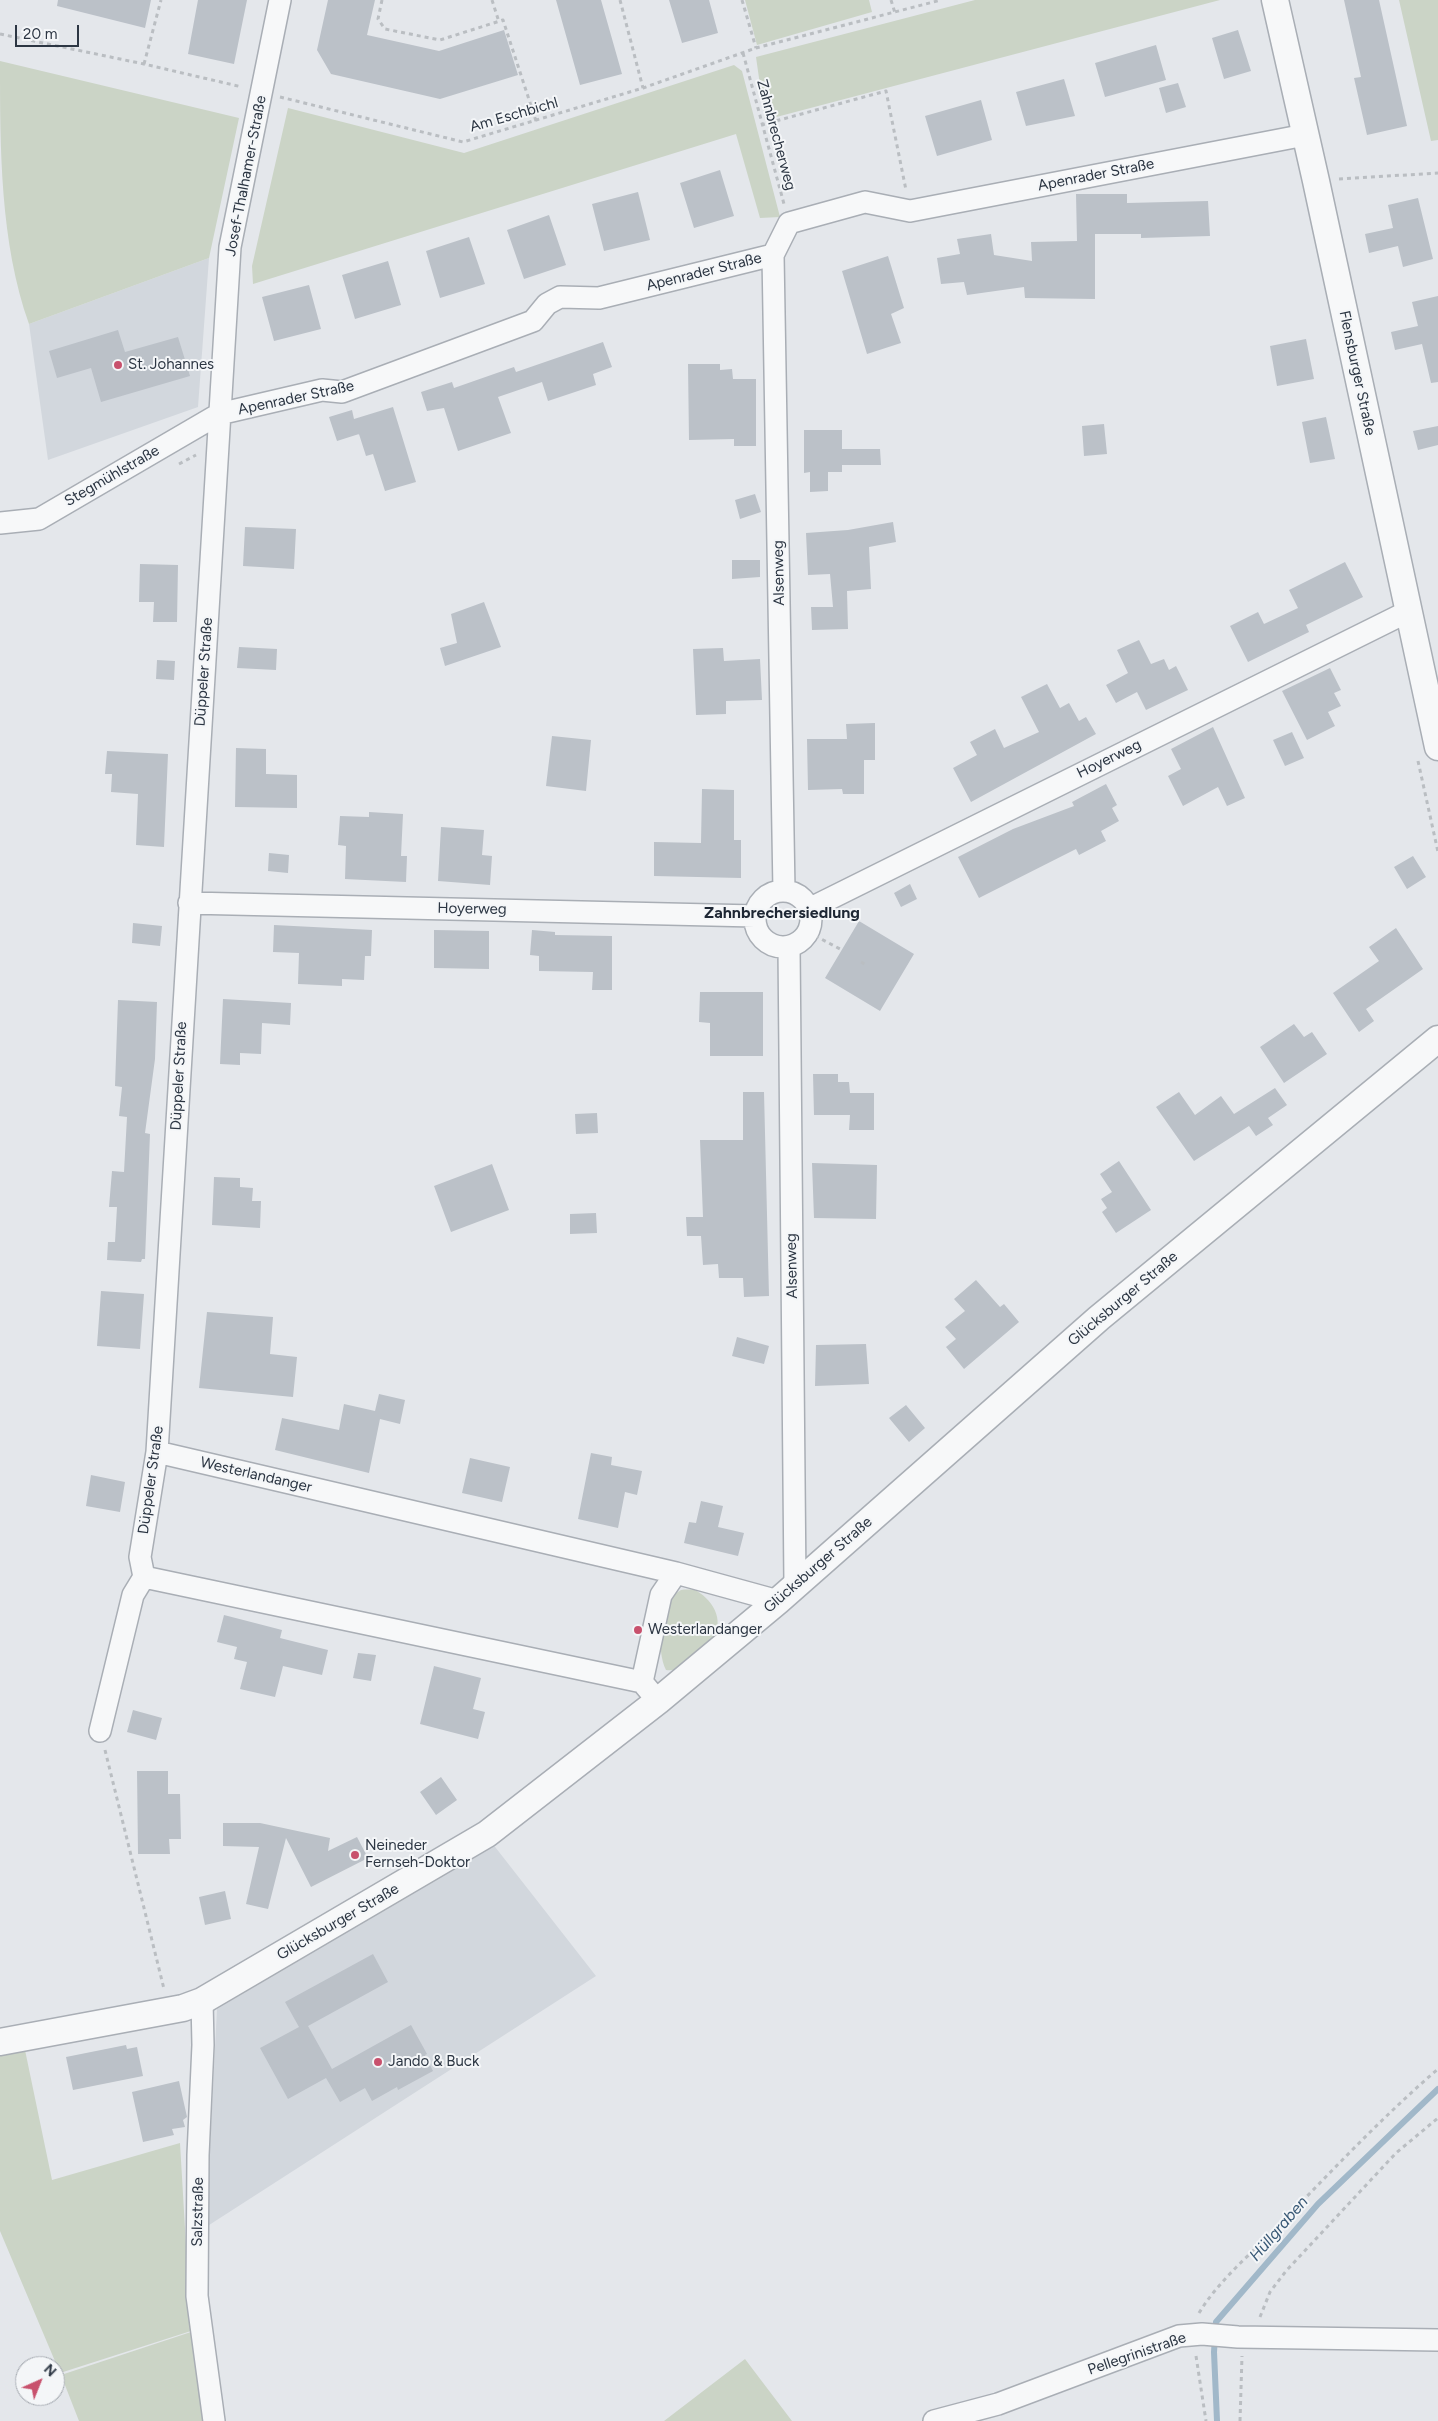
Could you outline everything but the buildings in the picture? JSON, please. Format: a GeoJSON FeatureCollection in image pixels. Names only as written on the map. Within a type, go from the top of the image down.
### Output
{"type":"FeatureCollection","features":[{"type":"Feature","properties":{"kind":"street","name":"Josef-Thalhamer-Straße"},"geometry":{"type":"LineString","coordinates":[[219,414],[230,247],[280,0]]}},
{"type":"Feature","properties":{"kind":"street","name":"Flensburger Straße"},"geometry":{"type":"LineString","coordinates":[[1275,0],[1306,135],[1438,747]]}},
{"type":"Feature","properties":{"kind":"street","name":"Apenrader Straße"},"geometry":{"type":"LineString","coordinates":[[219,414],[322,390],[342,392],[533,321],[547,304],[560,297],[599,298],[773,255],[789,223],[865,202],[910,211],[1306,135]]}},
{"type":"Feature","properties":{"kind":"street","name":"Alsenweg"},"geometry":{"type":"LineString","coordinates":[[773,255],[784,891]]}},
{"type":"Feature","properties":{"kind":"street","name":"Stegmühlstraße"},"geometry":{"type":"LineString","coordinates":[[0,523],[39,519],[219,414]]}},
{"type":"Feature","properties":{"kind":"street","name":"Düppeler Straße"},"geometry":{"type":"LineString","coordinates":[[144,1577],[140,1557],[157,1452],[219,414]]}},
{"type":"Feature","properties":{"kind":"street","name":"Hoyerweg"},"geometry":{"type":"LineString","coordinates":[[809,908],[1408,611]]}},
{"type":"Feature","properties":{"kind":"street"},"geometry":{"type":"LineString","coordinates":[[784,891],[799,896],[809,908],[811,916],[808,932],[797,944],[789,947],[780,947],[764,940],[756,925],[755,916],[762,900],[768,895],[784,891]]}},
{"type":"Feature","properties":{"kind":"street","name":"Hoyerweg"},"geometry":{"type":"LineString","coordinates":[[189,903],[755,916]]}},
{"type":"Feature","properties":{"kind":"street","name":"Alsenweg"},"geometry":{"type":"LineString","coordinates":[[786,1593],[789,947]]}},
{"type":"Feature","properties":{"kind":"street","name":"Glücksburger Straße"},"geometry":{"type":"LineString","coordinates":[[0,2042],[182,2008],[202,2001],[487,1834],[650,1691],[786,1593],[1099,1318],[1438,1039]]}},
{"type":"Feature","properties":{"kind":"street","name":"Westerlandanger"},"geometry":{"type":"LineString","coordinates":[[157,1452],[676,1573],[786,1593]]}},
{"type":"Feature","properties":{"kind":"street"},"geometry":{"type":"LineString","coordinates":[[100,1731],[133,1595],[144,1577],[650,1691],[661,1595],[676,1573]]}},
{"type":"Feature","properties":{"kind":"street","name":"Salzstraße"},"geometry":{"type":"LineString","coordinates":[[202,2001],[203,2046],[198,2154],[197,2296],[214,2421]]}},
{"type":"Feature","properties":{"kind":"street","name":"Pellegrinistraße"},"geometry":{"type":"LineString","coordinates":[[934,2421],[998,2404],[1179,2336],[1196,2334],[1438,2340]]}},
{"type":"Feature","properties":{"kind":"path"},"geometry":{"type":"LineString","coordinates":[[144,64],[160,0]]}},
{"type":"Feature","properties":{"kind":"path"},"geometry":{"type":"LineString","coordinates":[[382,0],[378,18],[384,29],[440,40],[503,20],[536,121]]}},
{"type":"Feature","properties":{"kind":"path"},"geometry":{"type":"LineString","coordinates":[[492,0],[499,22]]}},
{"type":"Feature","properties":{"kind":"path"},"geometry":{"type":"LineString","coordinates":[[620,0],[643,88]]}},
{"type":"Feature","properties":{"kind":"path"},"geometry":{"type":"LineString","coordinates":[[742,0],[756,48]]}},
{"type":"Feature","properties":{"kind":"path"},"geometry":{"type":"LineString","coordinates":[[892,0],[895,13]]}},
{"type":"Feature","properties":{"kind":"path","name":"Am Eschbichl"},"geometry":{"type":"LineString","coordinates":[[0,34],[144,64],[463,142],[643,88],[756,48],[941,0]]}},
{"type":"Feature","properties":{"kind":"path","name":"Zahnbrecherweg"},"geometry":{"type":"LineString","coordinates":[[743,53],[789,223]]}},
{"type":"Feature","properties":{"kind":"path"},"geometry":{"type":"LineString","coordinates":[[761,124],[886,90],[910,211]]}},
{"type":"Feature","properties":{"kind":"path"},"geometry":{"type":"LineString","coordinates":[[1316,181],[1438,172]]}},
{"type":"Feature","properties":{"kind":"path"},"geometry":{"type":"LineString","coordinates":[[808,932],[842,950]]}},
{"type":"Feature","properties":{"kind":"path"},"geometry":{"type":"LineString","coordinates":[[861,962],[866,965]]}},
{"type":"Feature","properties":{"kind":"path"},"geometry":{"type":"LineString","coordinates":[[100,1731],[164,1992]]}},
{"type":"Feature","properties":{"kind":"path"},"geometry":{"type":"LineString","coordinates":[[1206,2421],[1196,2334],[1205,2302],[1410,2093],[1438,2069]]}},
{"type":"Feature","properties":{"kind":"path"},"geometry":{"type":"LineString","coordinates":[[1240,2421],[1241,2357],[1247,2336],[1261,2313],[1270,2292],[1286,2271],[1396,2153],[1438,2118]]}},
{"type":"Feature","properties":{"kind":"shaded area","name":"St. Johannes"},"geometry":{"type":"Polygon","coordinates":[[[209,258],[198,407],[48,460],[29,324],[209,258]]]}},
{"type":"Feature","properties":{"kind":"shaded area"},"geometry":{"type":"Polygon","coordinates":[[[492,1843],[596,1976],[206,2227],[217,2009],[492,1843]]]}},
{"type":"Feature","properties":{"kind":"green space"},"geometry":{"type":"Polygon","coordinates":[[[745,0],[869,0],[872,12],[757,45],[745,0]]]}},
{"type":"Feature","properties":{"kind":"green space"},"geometry":{"type":"Polygon","coordinates":[[[975,0],[1220,0],[765,120],[756,57],[975,0]]]}},
{"type":"Feature","properties":{"kind":"green space"},"geometry":{"type":"Polygon","coordinates":[[[1399,0],[1438,0],[1438,140],[1431,141],[1399,0]]]}},
{"type":"Feature","properties":{"kind":"green space"},"geometry":{"type":"Polygon","coordinates":[[[0,61],[239,118],[209,258],[29,324],[19,293],[7,228],[0,128],[0,61]]]}},
{"type":"Feature","properties":{"kind":"green space"},"geometry":{"type":"Polygon","coordinates":[[[734,65],[742,71],[780,217],[760,218],[736,134],[253,284],[252,266],[288,108],[464,153],[734,65]]]}},
{"type":"Feature","properties":{"kind":"green space"},"geometry":{"type":"Polygon","coordinates":[[[693,1589],[706,1598],[715,1610],[718,1624],[716,1632],[712,1639],[685,1664],[674,1670],[666,1670],[661,1651],[664,1615],[668,1604],[674,1596],[681,1590],[693,1589]]]}},
{"type":"Feature","properties":{"kind":"green space"},"geometry":{"type":"Polygon","coordinates":[[[25,2050],[52,2180],[180,2143],[191,2331],[65,2371],[65,2356],[53,2356],[0,2231],[0,2055],[25,2050]]]}},
{"type":"Feature","properties":{"kind":"green space"},"geometry":{"type":"Polygon","coordinates":[[[194,2331],[207,2421],[79,2421],[65,2385],[65,2374],[194,2331]]]}},
{"type":"Feature","properties":{"kind":"green space"},"geometry":{"type":"Polygon","coordinates":[[[745,2359],[792,2421],[664,2421],[745,2359]]]}},
{"type":"Feature","properties":{"kind":"waterway","name":"Hüllgraben"},"geometry":{"type":"LineString","coordinates":[[1217,2421],[1214,2352],[1216,2322],[1318,2204],[1438,2089]]}},
{"type":"Feature","properties":{"kind":"place","name":"St. Johannes"},"geometry":{"type":"Point","coordinates":[118,365]}},
{"type":"Feature","properties":{"kind":"place","name":"Westerlandanger"},"geometry":{"type":"Point","coordinates":[638,1630]}},
{"type":"Feature","properties":{"kind":"place","name":"Neineder Fernseh-Doktor"},"geometry":{"type":"Point","coordinates":[355,1855]}},
{"type":"Feature","properties":{"kind":"place","name":"Jando & Buck"},"geometry":{"type":"Point","coordinates":[378,2062]}},
{"type":"Feature","properties":{"kind":"district","name":"Zahnbrechersiedlung"},"geometry":{"type":"Point","coordinates":[782,913]}}]}
